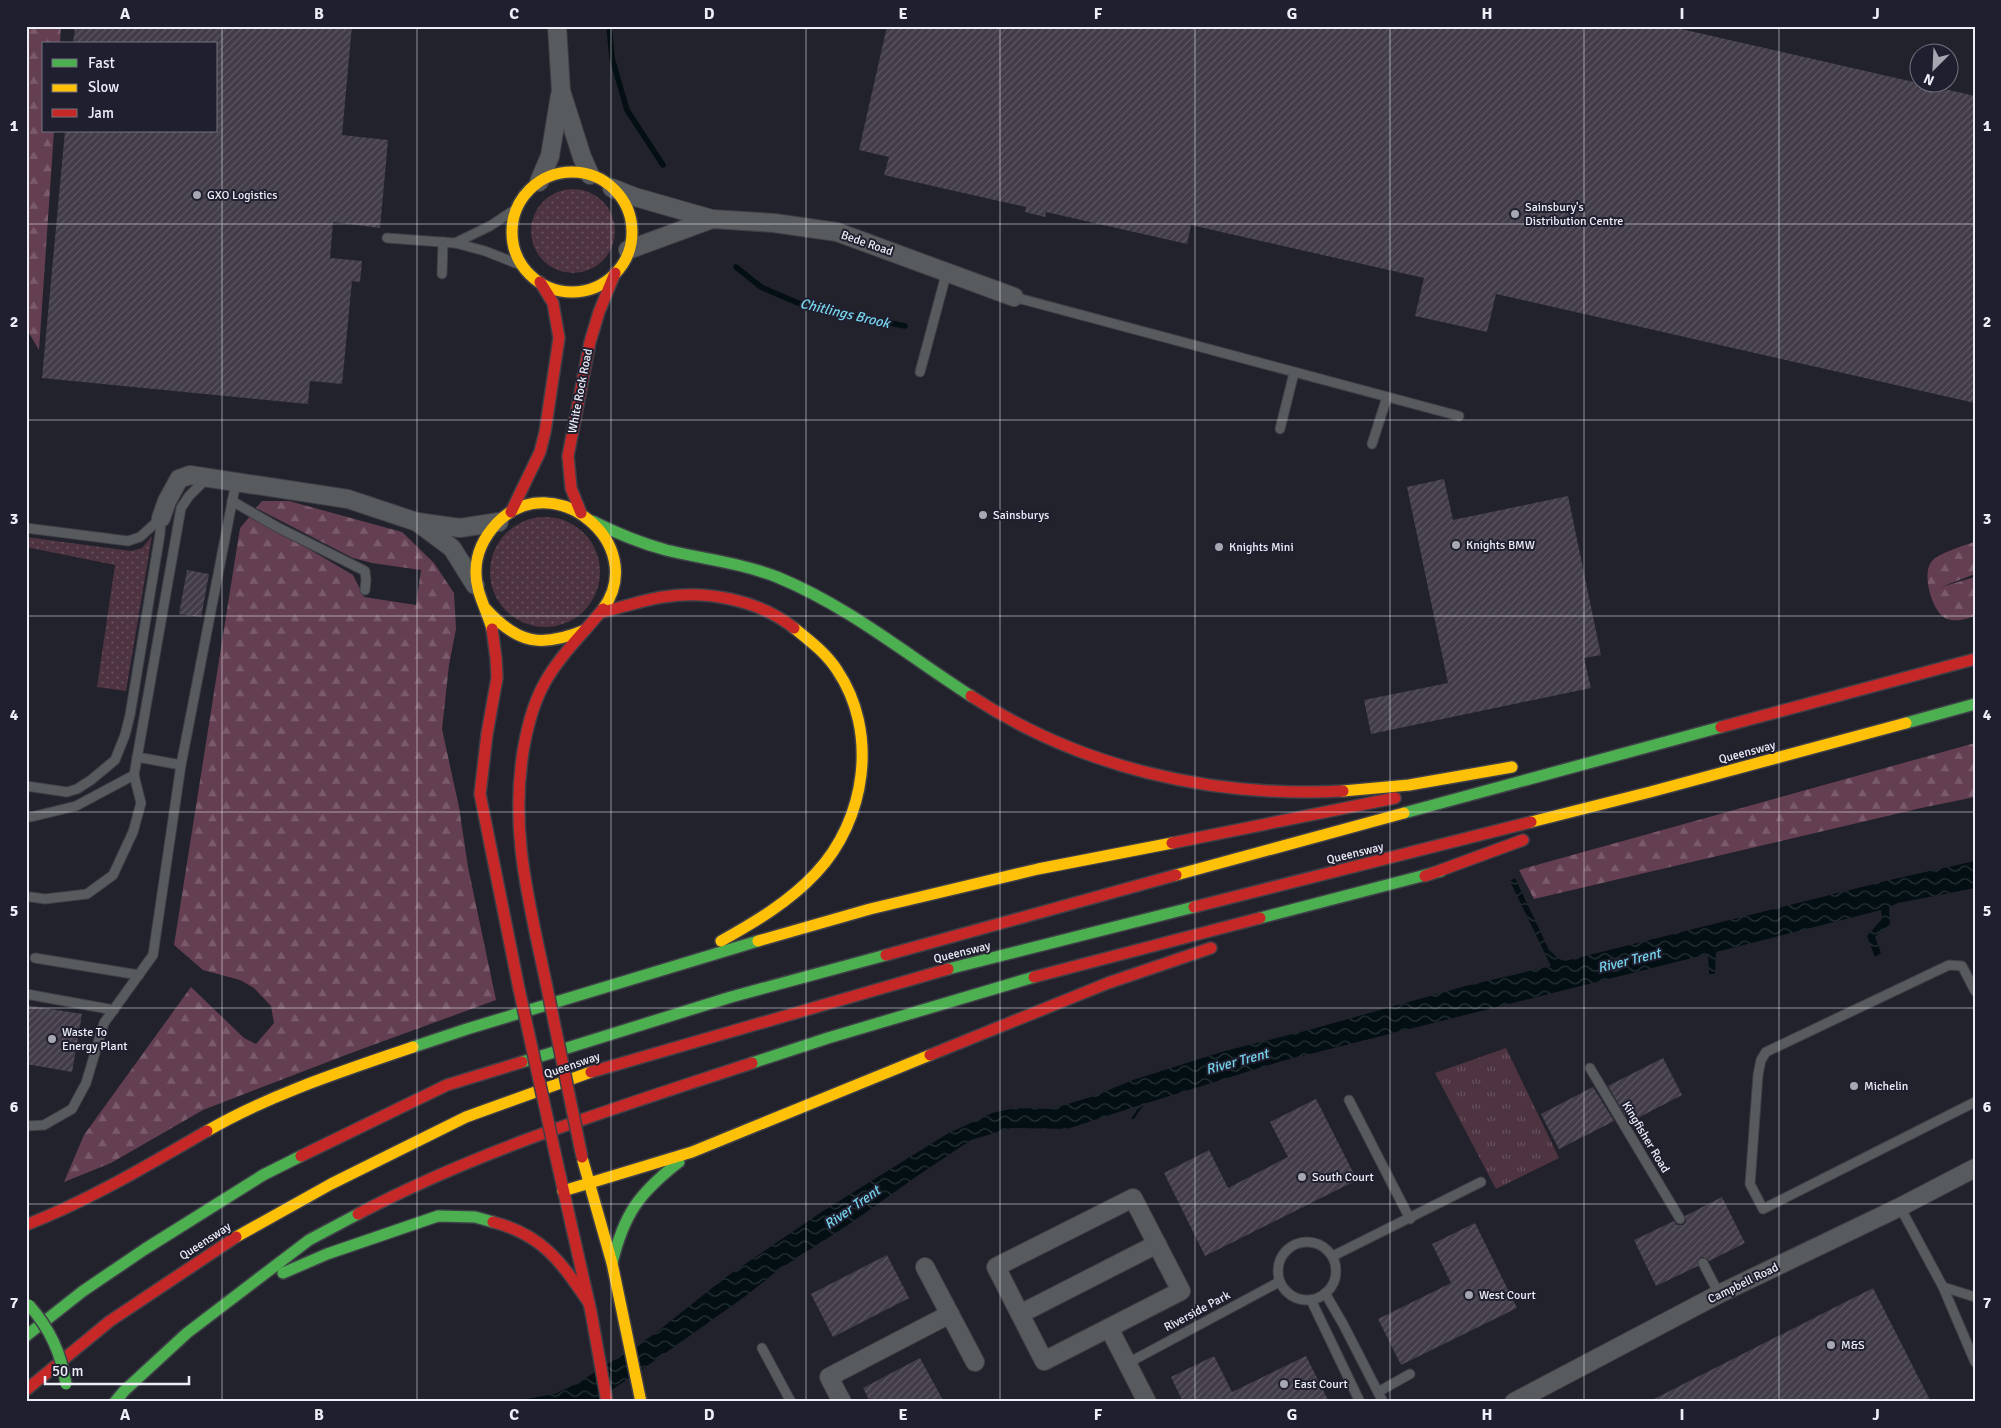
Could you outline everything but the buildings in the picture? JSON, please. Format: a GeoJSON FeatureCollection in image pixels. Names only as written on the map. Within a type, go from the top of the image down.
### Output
{"type":"FeatureCollection","features":[{"type":"Feature","properties":{"kind":"main road"},"geometry":{"type":"LineString","coordinates":[[505,517],[542,445],[559,338],[553,303],[540,282],[523,266],[513,244],[513,220],[516,209],[525,194],[539,182],[563,172],[590,175],[612,188],[620,196],[630,217],[631,234],[628,250],[615,272],[604,282],[592,288],[579,291],[552,288],[540,282]]}},
{"type":"Feature","properties":{"kind":"main road","name":"White Rock Road"},"geometry":{"type":"LineString","coordinates":[[580,512],[571,488],[568,456],[590,342],[599,312],[615,272]]}},
{"type":"Feature","properties":{"kind":"main road"},"geometry":{"type":"LineString","coordinates":[[607,1402],[590,1307],[573,1227],[563,1191],[480,794],[483,759],[497,676],[495,646],[486,609],[477,587],[476,564],[479,550],[490,530],[505,517],[527,505],[555,503],[580,512],[592,521],[624,537],[665,550],[737,565],[786,581],[848,614],[887,638],[972,698],[1014,722],[1115,764],[1162,777],[1241,790],[1319,793],[1378,789],[1526,765]]}},
{"type":"Feature","properties":{"kind":"main road"},"geometry":{"type":"LineString","coordinates":[[592,521],[607,539],[612,553],[615,570],[611,595],[603,612],[559,661],[540,691],[528,723],[519,772],[518,819],[527,890],[582,1157],[591,1183],[612,1263],[640,1397]]}},
{"type":"Feature","properties":{"kind":"main road"},"geometry":{"type":"LineString","coordinates":[[603,612],[663,597],[700,597],[747,602],[780,618],[808,637],[834,664],[852,701],[863,732],[864,753],[860,788],[856,806],[839,844],[818,870],[798,890],[755,922],[685,962]]}},
{"type":"Feature","properties":{"kind":"main road"},"geometry":{"type":"LineString","coordinates":[[486,609],[498,624],[509,632],[525,639],[542,642],[555,641],[566,639],[585,630]]}},
{"type":"Feature","properties":{"kind":"main road","name":"Queensway"},"geometry":{"type":"LineString","coordinates":[[26,1336],[83,1291],[145,1249],[264,1175],[446,1085],[731,997],[1654,744],[1975,659]]}},
{"type":"Feature","properties":{"kind":"main road","name":"Queensway"},"geometry":{"type":"LineString","coordinates":[[26,1390],[110,1321],[241,1234],[331,1184],[466,1117],[599,1069],[929,974],[1650,792],[1975,704]]}},
{"type":"Feature","properties":{"kind":"main road"},"geometry":{"type":"LineString","coordinates":[[26,1225],[62,1211],[104,1190],[230,1118],[336,1073],[467,1029],[685,962],[870,909],[1038,869],[1133,852],[1654,744]]}},
{"type":"Feature","properties":{"kind":"main road"},"geometry":{"type":"LineString","coordinates":[[1556,760],[1654,744]]}},
{"type":"Feature","properties":{"kind":"main road"},"geometry":{"type":"LineString","coordinates":[[1550,830],[1650,792]]}},
{"type":"Feature","properties":{"kind":"main road"},"geometry":{"type":"LineString","coordinates":[[1284,924],[1441,870],[1532,836]]}},
{"type":"Feature","properties":{"kind":"main road"},"geometry":{"type":"LineString","coordinates":[[114,1402],[187,1333],[308,1240],[392,1196],[448,1170],[537,1136],[819,1041],[1006,984],[1441,870]]}},
{"type":"Feature","properties":{"kind":"main road"},"geometry":{"type":"LineString","coordinates":[[563,1191],[692,1152],[1108,983],[1219,945]]}},
{"type":"Feature","properties":{"kind":"main road"},"geometry":{"type":"LineString","coordinates":[[612,1263],[618,1238],[640,1196],[652,1182],[692,1152]]}},
{"type":"Feature","properties":{"kind":"main road"},"geometry":{"type":"LineString","coordinates":[[231,1300],[277,1276],[327,1254],[438,1216],[457,1215],[491,1220],[542,1242],[563,1265],[590,1307]]}},
{"type":"Feature","properties":{"kind":"main road"},"geometry":{"type":"LineString","coordinates":[[28,1304],[51,1332],[57,1344],[61,1356],[66,1388]]}},
{"type":"Feature","properties":{"kind":"street"},"geometry":{"type":"LineString","coordinates":[[556,26],[561,91],[582,157],[590,175]]}},
{"type":"Feature","properties":{"kind":"street"},"geometry":{"type":"LineString","coordinates":[[539,182],[550,156],[561,91]]}},
{"type":"Feature","properties":{"kind":"street","name":"Bede Road"},"geometry":{"type":"LineString","coordinates":[[612,188],[635,198],[712,219],[774,223],[837,232],[1014,297]]}},
{"type":"Feature","properties":{"kind":"street","name":"Bede Road"},"geometry":{"type":"LineString","coordinates":[[628,250],[712,219]]}},
{"type":"Feature","properties":{"kind":"street"},"geometry":{"type":"LineString","coordinates":[[161,518],[179,479],[190,475],[348,499],[417,522],[460,528],[505,517]]}},
{"type":"Feature","properties":{"kind":"street"},"geometry":{"type":"LineString","coordinates":[[417,522],[452,548],[477,587]]}},
{"type":"Feature","properties":{"kind":"street","name":"Campbell Road"},"geometry":{"type":"LineString","coordinates":[[1514,1402],[1719,1294],[1900,1207],[1975,1168]]}},
{"type":"Feature","properties":{"kind":"street"},"geometry":{"type":"LineString","coordinates":[[1133,1198],[1157,1244],[1181,1291],[1044,1361],[996,1267],[1133,1198]]}},
{"type":"Feature","properties":{"kind":"street"},"geometry":{"type":"LineString","coordinates":[[1020,1314],[1157,1244]]}},
{"type":"Feature","properties":{"kind":"street"},"geometry":{"type":"LineString","coordinates":[[925,1267],[976,1362]]}},
{"type":"Feature","properties":{"kind":"street"},"geometry":{"type":"LineString","coordinates":[[842,1402],[829,1376],[950,1314]]}},
{"type":"Feature","properties":{"kind":"street"},"geometry":{"type":"LineString","coordinates":[[1110,1328],[1128,1363],[1142,1400]]}},
{"type":"Feature","properties":{"kind":"lane"},"geometry":{"type":"LineString","coordinates":[[455,243],[490,226],[516,209]]}},
{"type":"Feature","properties":{"kind":"lane"},"geometry":{"type":"LineString","coordinates":[[387,238],[455,243],[485,251],[523,266]]}},
{"type":"Feature","properties":{"kind":"lane"},"geometry":{"type":"LineString","coordinates":[[442,274],[443,242]]}},
{"type":"Feature","properties":{"kind":"lane"},"geometry":{"type":"LineString","coordinates":[[920,372],[947,271]]}},
{"type":"Feature","properties":{"kind":"lane"},"geometry":{"type":"LineString","coordinates":[[1014,297],[1458,416]]}},
{"type":"Feature","properties":{"kind":"lane"},"geometry":{"type":"LineString","coordinates":[[1280,429],[1294,372]]}},
{"type":"Feature","properties":{"kind":"lane"},"geometry":{"type":"LineString","coordinates":[[1372,444],[1387,397]]}},
{"type":"Feature","properties":{"kind":"lane"},"geometry":{"type":"LineString","coordinates":[[31,896],[45,898],[87,894],[113,874],[133,832],[141,803],[134,775],[181,508],[189,496],[208,478]]}},
{"type":"Feature","properties":{"kind":"lane"},"geometry":{"type":"LineString","coordinates":[[26,1126],[44,1125],[72,1109],[86,1083],[104,1023],[153,955],[181,766],[236,482]]}},
{"type":"Feature","properties":{"kind":"lane"},"geometry":{"type":"LineString","coordinates":[[232,500],[277,527],[364,571],[366,580],[365,590]]}},
{"type":"Feature","properties":{"kind":"lane"},"geometry":{"type":"LineString","coordinates":[[26,528],[128,541],[140,537],[161,518]]}},
{"type":"Feature","properties":{"kind":"lane"},"geometry":{"type":"LineString","coordinates":[[26,786],[67,792],[77,789],[115,760],[125,735],[130,715],[161,518]]}},
{"type":"Feature","properties":{"kind":"lane"},"geometry":{"type":"LineString","coordinates":[[137,757],[181,766]]}},
{"type":"Feature","properties":{"kind":"lane"},"geometry":{"type":"LineString","coordinates":[[31,818],[76,806],[134,775]]}},
{"type":"Feature","properties":{"kind":"lane"},"geometry":{"type":"LineString","coordinates":[[35,958],[139,975]]}},
{"type":"Feature","properties":{"kind":"lane"},"geometry":{"type":"LineString","coordinates":[[1975,991],[1962,966],[1949,965],[1766,1052],[1760,1060],[1758,1075],[1750,1184],[1763,1210],[1975,1102]]}},
{"type":"Feature","properties":{"kind":"lane"},"geometry":{"type":"LineString","coordinates":[[26,994],[114,1010]]}},
{"type":"Feature","properties":{"kind":"lane","name":"Kingfisher Road"},"geometry":{"type":"LineString","coordinates":[[1590,1068],[1680,1219]]}},
{"type":"Feature","properties":{"kind":"lane"},"geometry":{"type":"LineString","coordinates":[[1349,1100],[1410,1218]]}},
{"type":"Feature","properties":{"kind":"lane"},"geometry":{"type":"LineString","coordinates":[[1333,1256],[1480,1182]]}},
{"type":"Feature","properties":{"kind":"lane"},"geometry":{"type":"LineString","coordinates":[[1900,1207],[1943,1287],[1975,1362]]}},
{"type":"Feature","properties":{"kind":"lane"},"geometry":{"type":"LineString","coordinates":[[1307,1241],[1316,1243],[1333,1256],[1336,1273],[1334,1283],[1320,1298],[1301,1300],[1292,1297],[1279,1282],[1277,1272],[1282,1254],[1289,1247],[1297,1243],[1307,1241]]}},
{"type":"Feature","properties":{"kind":"lane"},"geometry":{"type":"LineString","coordinates":[[1703,1263],[1719,1294]]}},
{"type":"Feature","properties":{"kind":"lane","name":"Riverside Park"},"geometry":{"type":"LineString","coordinates":[[1128,1363],[1279,1282]]}},
{"type":"Feature","properties":{"kind":"lane"},"geometry":{"type":"LineString","coordinates":[[1943,1287],[1975,1296]]}},
{"type":"Feature","properties":{"kind":"lane"},"geometry":{"type":"LineString","coordinates":[[1325,1294],[1343,1324],[1383,1402]]}},
{"type":"Feature","properties":{"kind":"lane"},"geometry":{"type":"LineString","coordinates":[[1311,1300],[1360,1402]]}},
{"type":"Feature","properties":{"kind":"lane"},"geometry":{"type":"LineString","coordinates":[[762,1348],[791,1402]]}},
{"type":"Feature","properties":{"kind":"lane"},"geometry":{"type":"LineString","coordinates":[[1378,1392],[1410,1374]]}},
{"type":"Feature","properties":{"kind":"green space"},"geometry":{"type":"Polygon","coordinates":[[[26,26],[61,26],[60,42],[42,42],[42,132],[54,132],[39,350],[26,328],[26,26]]]}},
{"type":"Feature","properties":{"kind":"green space"},"geometry":{"type":"Polygon","coordinates":[[[573,189],[589,192],[608,208],[612,215],[615,231],[612,247],[596,266],[589,270],[573,273],[557,270],[538,254],[534,247],[531,231],[534,215],[550,196],[557,192],[573,189]]]}},
{"type":"Feature","properties":{"kind":"green space"},"geometry":{"type":"Polygon","coordinates":[[[262,501],[289,501],[402,532],[434,563],[454,593],[456,629],[449,665],[442,729],[496,1000],[203,1110],[111,1163],[64,1182],[84,1135],[191,987],[244,1038],[256,1044],[274,1023],[271,1006],[254,988],[240,980],[203,970],[174,945],[240,528],[251,515],[353,575],[364,597],[416,605],[421,570],[372,563],[353,558],[256,508],[262,501]]]}},
{"type":"Feature","properties":{"kind":"green space"},"geometry":{"type":"Polygon","coordinates":[[[545,517],[566,521],[584,533],[596,551],[600,572],[596,593],[584,611],[566,623],[545,627],[524,623],[506,611],[494,593],[490,572],[494,551],[506,533],[524,521],[545,517]]]}},
{"type":"Feature","properties":{"kind":"green space"},"geometry":{"type":"Polygon","coordinates":[[[152,536],[126,691],[97,687],[115,565],[26,547],[26,537],[131,551],[142,548],[152,536]]]}},
{"type":"Feature","properties":{"kind":"green space"},"geometry":{"type":"Polygon","coordinates":[[[1975,542],[1975,574],[1941,587],[1975,577],[1975,616],[1960,620],[1945,618],[1940,614],[1932,600],[1928,582],[1929,567],[1932,561],[1940,555],[1975,542]]]}},
{"type":"Feature","properties":{"kind":"green space"},"geometry":{"type":"Polygon","coordinates":[[[1975,743],[1975,797],[1534,899],[1519,870],[1975,743]]]}},
{"type":"Feature","properties":{"kind":"green space"},"geometry":{"type":"Polygon","coordinates":[[[1506,1048],[1559,1158],[1496,1189],[1435,1073],[1506,1048]]]}},
{"type":"Feature","properties":{"kind":"water","name":"River Trent"},"geometry":{"type":"Polygon","coordinates":[[[1975,861],[1975,888],[1898,903],[1889,907],[1890,924],[1875,937],[1881,953],[1875,957],[1867,936],[1882,919],[1881,910],[1716,952],[1715,974],[1709,974],[1708,954],[1282,1061],[1144,1104],[1134,1119],[1131,1119],[1140,1105],[1067,1129],[1011,1128],[971,1140],[845,1227],[778,1270],[747,1295],[594,1402],[509,1402],[555,1394],[578,1383],[653,1335],[726,1277],[823,1211],[947,1134],[992,1113],[1015,1108],[1051,1109],[1094,1096],[1133,1080],[1225,1051],[1305,1031],[1466,986],[1551,966],[1510,881],[1515,878],[1549,950],[1559,959],[1565,961],[1894,879],[1975,861]]]}},
{"type":"Feature","properties":{"kind":"waterway","name":"Chitlings Brook"},"geometry":{"type":"LineString","coordinates":[[609,26],[612,58],[627,110],[663,165]]}},
{"type":"Feature","properties":{"kind":"waterway","name":"Chitlings Brook"},"geometry":{"type":"LineString","coordinates":[[736,267],[761,287],[805,306],[905,326]]}},
{"type":"Feature","properties":{"kind":"traffic: fast"},"geometry":{"type":"LineString","coordinates":[[592,521],[619,534],[647,544],[666,550],[750,568],[777,577],[803,589],[877,632],[971,696]]}},
{"type":"Feature","properties":{"kind":"traffic: fast"},"geometry":{"type":"LineString","coordinates":[[1906,723],[1975,704]]}},
{"type":"Feature","properties":{"kind":"traffic: fast"},"geometry":{"type":"LineString","coordinates":[[1404,813],[1721,727]]}},
{"type":"Feature","properties":{"kind":"traffic: fast"},"geometry":{"type":"LineString","coordinates":[[1260,918],[1441,871]]}},
{"type":"Feature","properties":{"kind":"traffic: fast"},"geometry":{"type":"LineString","coordinates":[[948,969],[1194,907]]}},
{"type":"Feature","properties":{"kind":"traffic: fast"},"geometry":{"type":"LineString","coordinates":[[413,1047],[758,941]]}},
{"type":"Feature","properties":{"kind":"traffic: fast"},"geometry":{"type":"LineString","coordinates":[[522,1062],[731,997],[886,955]]}},
{"type":"Feature","properties":{"kind":"traffic: fast"},"geometry":{"type":"LineString","coordinates":[[752,1063],[828,1038],[1034,977]]}},
{"type":"Feature","properties":{"kind":"traffic: fast"},"geometry":{"type":"LineString","coordinates":[[26,1336],[83,1291],[145,1249],[263,1175],[301,1156]]}},
{"type":"Feature","properties":{"kind":"traffic: fast"},"geometry":{"type":"LineString","coordinates":[[612,1263],[622,1231],[635,1206],[653,1184],[679,1162]]}},
{"type":"Feature","properties":{"kind":"traffic: fast"},"geometry":{"type":"LineString","coordinates":[[115,1402],[124,1391],[187,1333],[309,1240],[358,1214]]}},
{"type":"Feature","properties":{"kind":"traffic: fast"},"geometry":{"type":"LineString","coordinates":[[283,1273],[327,1254],[438,1216],[475,1217],[493,1222]]}},
{"type":"Feature","properties":{"kind":"traffic: fast"},"geometry":{"type":"LineString","coordinates":[[29,1305],[43,1323],[54,1342],[66,1384]]}},
{"type":"Feature","properties":{"kind":"traffic: slow"},"geometry":{"type":"LineString","coordinates":[[572,172],[595,177],[614,190],[627,209],[632,232],[627,255],[614,274],[595,287],[572,292],[549,287],[530,274],[517,255],[512,232],[517,209],[530,190],[549,177],[572,172]]}},
{"type":"Feature","properties":{"kind":"traffic: slow"},"geometry":{"type":"LineString","coordinates":[[492,629],[479,593],[476,578],[477,557],[488,534],[497,523],[520,507],[544,503],[568,508],[589,520],[605,538],[614,560],[614,584],[603,609]]}},
{"type":"Feature","properties":{"kind":"traffic: slow"},"geometry":{"type":"LineString","coordinates":[[486,609],[509,630],[531,639],[555,639],[585,630]]}},
{"type":"Feature","properties":{"kind":"traffic: slow"},"geometry":{"type":"LineString","coordinates":[[721,941],[759,919],[783,902],[816,873],[833,852],[846,828],[856,802],[861,775],[862,748],[858,720],[850,694],[828,658],[794,628]]}},
{"type":"Feature","properties":{"kind":"traffic: slow"},"geometry":{"type":"LineString","coordinates":[[1531,822],[1906,723]]}},
{"type":"Feature","properties":{"kind":"traffic: slow"},"geometry":{"type":"LineString","coordinates":[[1343,791],[1409,785],[1512,767]]}},
{"type":"Feature","properties":{"kind":"traffic: slow"},"geometry":{"type":"LineString","coordinates":[[1176,875],[1404,813]]}},
{"type":"Feature","properties":{"kind":"traffic: slow"},"geometry":{"type":"LineString","coordinates":[[758,941],[870,909],[1038,869],[1172,843]]}},
{"type":"Feature","properties":{"kind":"traffic: slow"},"geometry":{"type":"LineString","coordinates":[[207,1131],[282,1094],[413,1047]]}},
{"type":"Feature","properties":{"kind":"traffic: slow"},"geometry":{"type":"LineString","coordinates":[[563,1191],[692,1152],[930,1055]]}},
{"type":"Feature","properties":{"kind":"traffic: slow"},"geometry":{"type":"LineString","coordinates":[[236,1237],[331,1184],[466,1117],[591,1072]]}},
{"type":"Feature","properties":{"kind":"traffic: slow"},"geometry":{"type":"LineString","coordinates":[[583,1161],[612,1263],[641,1402]]}},
{"type":"Feature","properties":{"kind":"traffic: jam"},"geometry":{"type":"LineString","coordinates":[[581,513],[571,488],[568,456],[590,342],[599,312],[615,273]]}},
{"type":"Feature","properties":{"kind":"traffic: jam"},"geometry":{"type":"LineString","coordinates":[[511,512],[540,452],[545,432],[559,338],[553,303],[540,282]]}},
{"type":"Feature","properties":{"kind":"traffic: jam"},"geometry":{"type":"LineString","coordinates":[[603,612],[663,597],[680,595],[715,596],[732,599],[765,610],[794,628]]}},
{"type":"Feature","properties":{"kind":"traffic: jam"},"geometry":{"type":"LineString","coordinates":[[546,983],[528,894],[520,836],[520,777],[524,746],[531,714],[544,684],[564,655],[603,609]]}},
{"type":"Feature","properties":{"kind":"traffic: jam"},"geometry":{"type":"LineString","coordinates":[[492,629],[497,678],[487,734],[480,794],[519,989]]}},
{"type":"Feature","properties":{"kind":"traffic: jam"},"geometry":{"type":"LineString","coordinates":[[1721,727],[1975,659]]}},
{"type":"Feature","properties":{"kind":"traffic: jam"},"geometry":{"type":"LineString","coordinates":[[971,696],[1013,721],[1057,742],[1103,760],[1149,773],[1197,783],[1245,789],[1294,792],[1343,791]]}},
{"type":"Feature","properties":{"kind":"traffic: jam"},"geometry":{"type":"LineString","coordinates":[[1172,843],[1395,798]]}},
{"type":"Feature","properties":{"kind":"traffic: jam"},"geometry":{"type":"LineString","coordinates":[[1194,907],[1531,822]]}},
{"type":"Feature","properties":{"kind":"traffic: jam"},"geometry":{"type":"LineString","coordinates":[[1425,876],[1523,840]]}},
{"type":"Feature","properties":{"kind":"traffic: jam"},"geometry":{"type":"LineString","coordinates":[[886,955],[1176,875]]}},
{"type":"Feature","properties":{"kind":"traffic: jam"},"geometry":{"type":"LineString","coordinates":[[1034,977],[1260,918]]}},
{"type":"Feature","properties":{"kind":"traffic: jam"},"geometry":{"type":"LineString","coordinates":[[930,1055],[1108,983],[1211,948]]}},
{"type":"Feature","properties":{"kind":"traffic: jam"},"geometry":{"type":"LineString","coordinates":[[591,1072],[948,969]]}},
{"type":"Feature","properties":{"kind":"traffic: jam"},"geometry":{"type":"LineString","coordinates":[[546,983],[582,1157]]}},
{"type":"Feature","properties":{"kind":"traffic: jam"},"geometry":{"type":"LineString","coordinates":[[519,989],[557,1162]]}},
{"type":"Feature","properties":{"kind":"traffic: jam"},"geometry":{"type":"LineString","coordinates":[[301,1156],[447,1085],[522,1062]]}},
{"type":"Feature","properties":{"kind":"traffic: jam"},"geometry":{"type":"LineString","coordinates":[[358,1214],[405,1190],[552,1130],[752,1063]]}},
{"type":"Feature","properties":{"kind":"traffic: jam"},"geometry":{"type":"LineString","coordinates":[[26,1225],[73,1205],[207,1131]]}},
{"type":"Feature","properties":{"kind":"traffic: jam"},"geometry":{"type":"LineString","coordinates":[[557,1162],[591,1312],[607,1402]]}},
{"type":"Feature","properties":{"kind":"traffic: jam"},"geometry":{"type":"LineString","coordinates":[[493,1222],[525,1234],[549,1252],[560,1263],[589,1303]]}},
{"type":"Feature","properties":{"kind":"traffic: jam"},"geometry":{"type":"LineString","coordinates":[[26,1390],[110,1321],[236,1237]]}},
{"type":"Feature","properties":{"kind":"place","name":"GXO Logistics"},"geometry":{"type":"Point","coordinates":[197,195]}},
{"type":"Feature","properties":{"kind":"place","name":"Sainsbury's Distribution Centre"},"geometry":{"type":"Point","coordinates":[1515,214]}},
{"type":"Feature","properties":{"kind":"place","name":"Sainsburys"},"geometry":{"type":"Point","coordinates":[983,515]}},
{"type":"Feature","properties":{"kind":"place","name":"Knights BMW"},"geometry":{"type":"Point","coordinates":[1456,545]}},
{"type":"Feature","properties":{"kind":"place","name":"Knights Mini"},"geometry":{"type":"Point","coordinates":[1219,547]}},
{"type":"Feature","properties":{"kind":"place","name":"Waste To Energy Plant"},"geometry":{"type":"Point","coordinates":[52,1039]}},
{"type":"Feature","properties":{"kind":"place","name":"Michelin"},"geometry":{"type":"Point","coordinates":[1854,1086]}},
{"type":"Feature","properties":{"kind":"place","name":"South Court"},"geometry":{"type":"Point","coordinates":[1302,1177]}},
{"type":"Feature","properties":{"kind":"place","name":"West Court"},"geometry":{"type":"Point","coordinates":[1469,1295]}},
{"type":"Feature","properties":{"kind":"place","name":"M&S"},"geometry":{"type":"Point","coordinates":[1831,1345]}},
{"type":"Feature","properties":{"kind":"place","name":"East Court"},"geometry":{"type":"Point","coordinates":[1284,1384]}}]}
